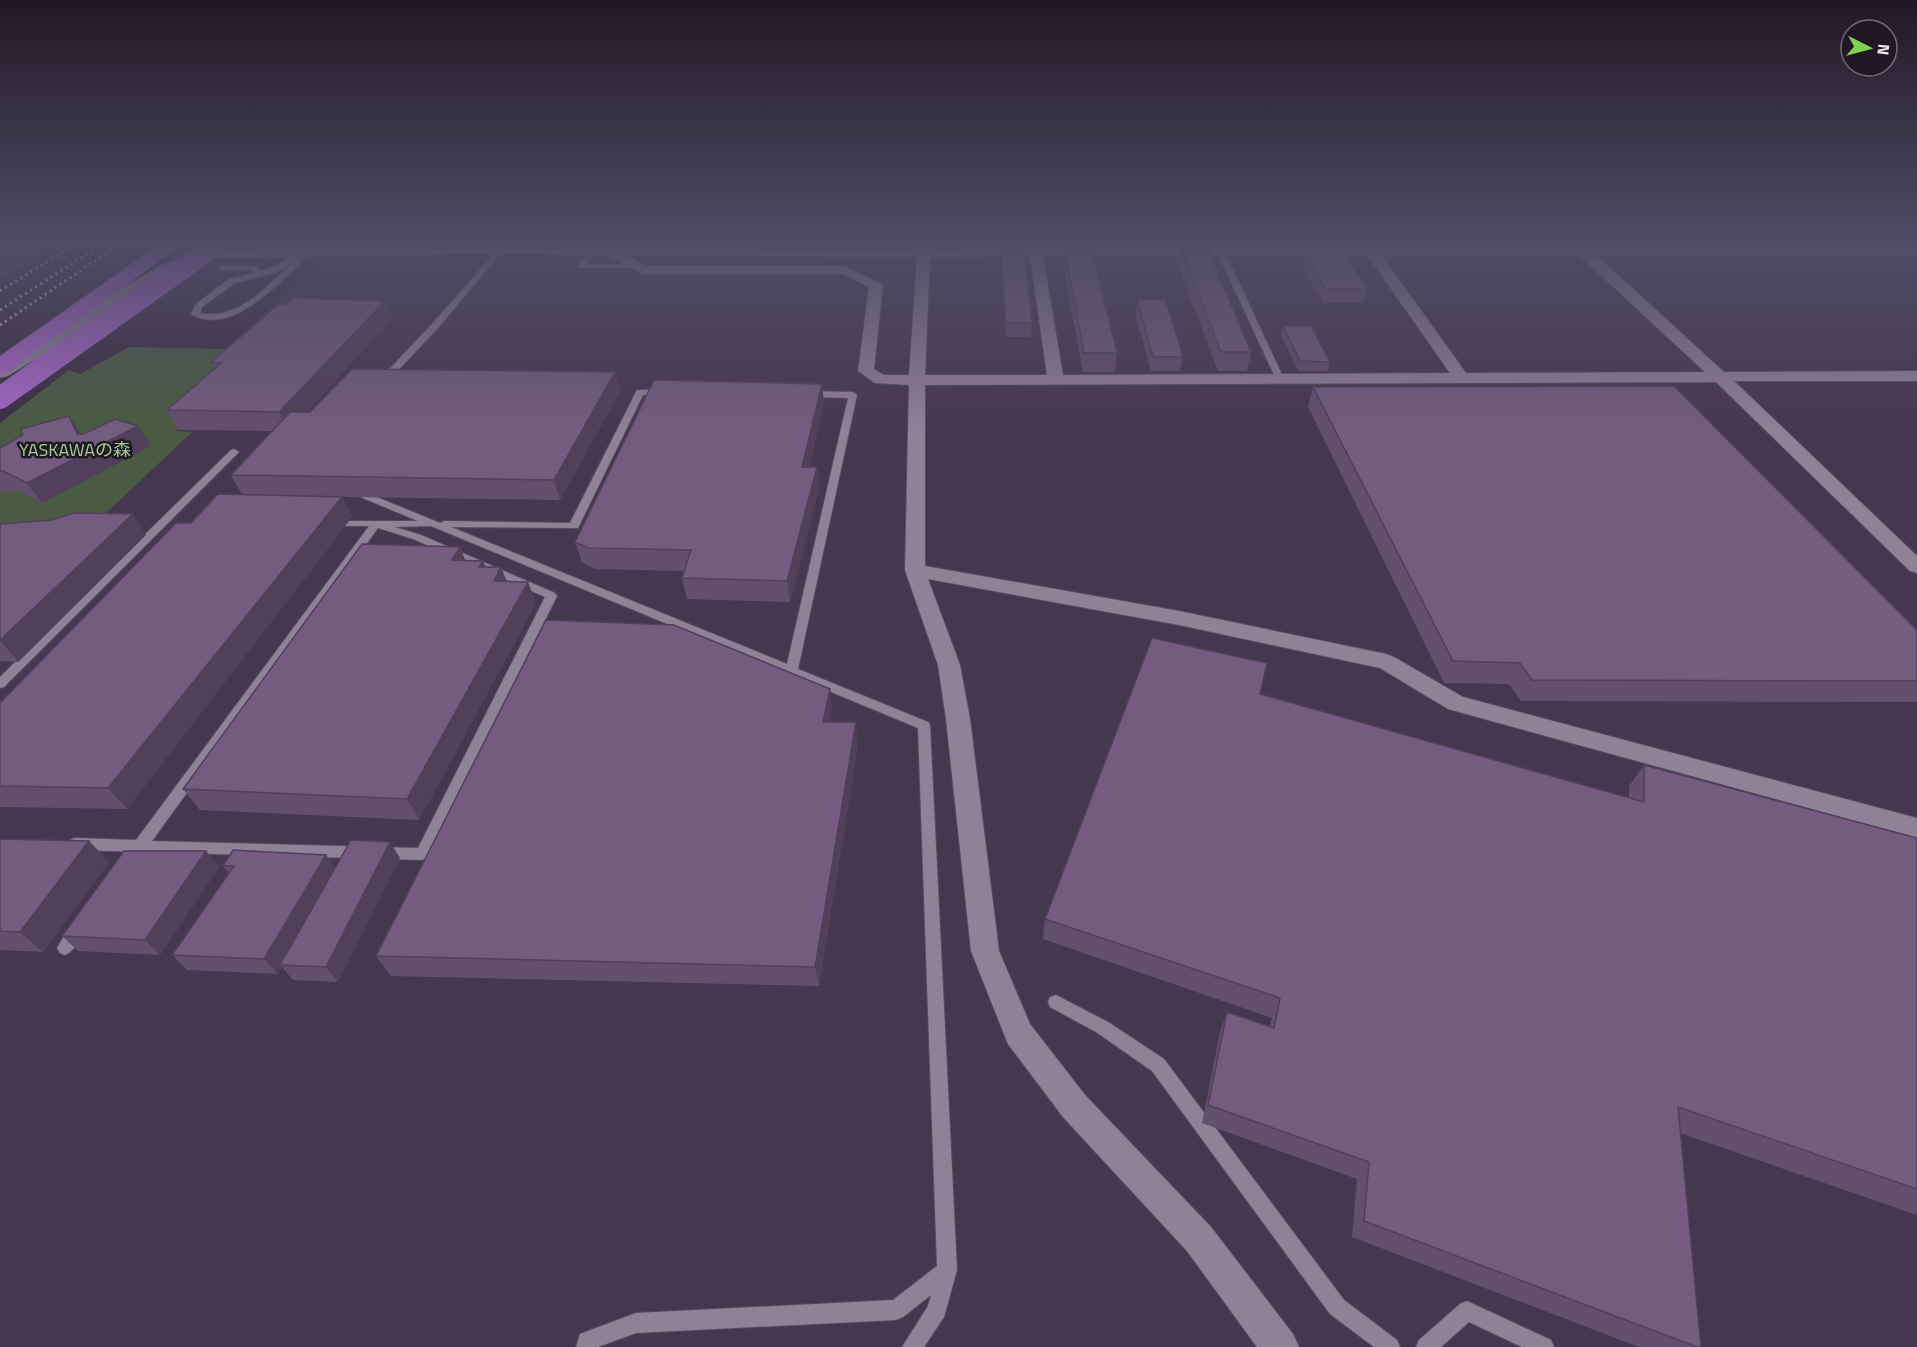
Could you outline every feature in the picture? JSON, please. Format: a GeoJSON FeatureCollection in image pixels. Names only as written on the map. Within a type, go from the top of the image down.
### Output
{"type":"FeatureCollection","features":[{"type":"Feature","properties":{"kind":"highway"},"geometry":{"type":"LineString","coordinates":[[0,369],[89,305]]}},
{"type":"Feature","properties":{"kind":"highway"},"geometry":{"type":"LineString","coordinates":[[0,378],[106,305]]}},
{"type":"Feature","properties":{"kind":"highway"},"geometry":{"type":"LineString","coordinates":[[0,389],[120,305]]}},
{"type":"Feature","properties":{"kind":"highway"},"geometry":{"type":"LineString","coordinates":[[0,398],[131,305]]}},
{"type":"Feature","properties":{"kind":"street"},"geometry":{"type":"LineString","coordinates":[[0,369],[103,305]]}},
{"type":"Feature","properties":{"kind":"street"},"geometry":{"type":"LineString","coordinates":[[0,407],[125,305]]}},
{"type":"Feature","properties":{"kind":"street"},"geometry":{"type":"LineString","coordinates":[[874,305],[866,371],[881,380],[1917,376]]}},
{"type":"Feature","properties":{"kind":"street"},"geometry":{"type":"LineString","coordinates":[[921,305],[917,380],[915,570],[949,665],[958,719],[985,951],[1019,1034],[1074,1106],[1199,1239],[1280,1347]]}},
{"type":"Feature","properties":{"kind":"street"},"geometry":{"type":"LineString","coordinates":[[1044,305],[1056,379]]}},
{"type":"Feature","properties":{"kind":"street"},"geometry":{"type":"LineString","coordinates":[[1410,305],[1462,378]]}},
{"type":"Feature","properties":{"kind":"street"},"geometry":{"type":"LineString","coordinates":[[1642,305],[1914,561]]}},
{"type":"Feature","properties":{"kind":"street"},"geometry":{"type":"LineString","coordinates":[[915,570],[1179,618],[1386,662],[1456,703],[1917,828]]}},
{"type":"Feature","properties":{"kind":"lane"},"geometry":{"type":"LineString","coordinates":[[200,305],[195,310],[195,314],[208,317],[234,313],[245,305]]}},
{"type":"Feature","properties":{"kind":"lane"},"geometry":{"type":"LineString","coordinates":[[379,385],[453,305]]}},
{"type":"Feature","properties":{"kind":"lane"},"geometry":{"type":"LineString","coordinates":[[1246,305],[1280,379]]}},
{"type":"Feature","properties":{"kind":"lane"},"geometry":{"type":"LineString","coordinates":[[317,523],[574,526],[640,392],[675,393]]}},
{"type":"Feature","properties":{"kind":"lane"},"geometry":{"type":"LineString","coordinates":[[792,670],[853,395],[794,394]]}},
{"type":"Feature","properties":{"kind":"lane"},"geometry":{"type":"LineString","coordinates":[[0,684],[234,452]]}},
{"type":"Feature","properties":{"kind":"lane"},"geometry":{"type":"LineString","coordinates":[[341,486],[924,725],[947,1270],[937,1310],[912,1347]]}},
{"type":"Feature","properties":{"kind":"lane"},"geometry":{"type":"LineString","coordinates":[[126,865],[376,524]]}},
{"type":"Feature","properties":{"kind":"lane"},"geometry":{"type":"LineString","coordinates":[[58,843],[422,854],[551,596],[417,537],[376,524]]}},
{"type":"Feature","properties":{"kind":"lane"},"geometry":{"type":"LineString","coordinates":[[65,948],[86,921]]}},
{"type":"Feature","properties":{"kind":"lane"},"geometry":{"type":"LineString","coordinates":[[1056,1002],[1102,1027],[1158,1065],[1337,1307],[1390,1347]]}},
{"type":"Feature","properties":{"kind":"lane"},"geometry":{"type":"LineString","coordinates":[[585,1347],[587,1341],[636,1323],[896,1311],[947,1270]]}},
{"type":"Feature","properties":{"kind":"lane"},"geometry":{"type":"LineString","coordinates":[[1426,1347],[1467,1311],[1544,1347]]}},
{"type":"Feature","properties":{"kind":"shaded area"},"geometry":{"type":"Polygon","coordinates":[[[274,305],[1917,305],[1917,1347],[0,1347],[0,423],[69,370],[80,374],[129,347],[224,349],[274,305]]]}},
{"type":"Feature","properties":{"kind":"green space","name":"YASKAWAの森"},"geometry":{"type":"Polygon","coordinates":[[[129,347],[224,349],[223,360],[229,383],[176,431],[192,432],[88,530],[0,544],[0,423],[69,370],[80,374],[129,347]]]}},
{"type":"Feature","properties":{"kind":"building"},"geometry":{"type":"Polygon","coordinates":[[[278,305],[381,305],[279,412],[167,410],[221,363],[211,362],[278,305]]]}},
{"type":"Feature","properties":{"kind":"building"},"geometry":{"type":"Polygon","coordinates":[[[1005,305],[1030,305],[1032,323],[1006,323],[1005,305]]]}},
{"type":"Feature","properties":{"kind":"building"},"geometry":{"type":"Polygon","coordinates":[[[1075,305],[1105,305],[1117,353],[1084,353],[1075,305]]]}},
{"type":"Feature","properties":{"kind":"building"},"geometry":{"type":"Polygon","coordinates":[[[1138,305],[1167,305],[1183,357],[1153,357],[1138,305]]]}},
{"type":"Feature","properties":{"kind":"building"},"geometry":{"type":"Polygon","coordinates":[[[1203,305],[1231,305],[1251,352],[1221,352],[1203,305]]]}},
{"type":"Feature","properties":{"kind":"building"},"geometry":{"type":"Polygon","coordinates":[[[1283,326],[1311,326],[1330,362],[1300,361],[1283,326]]]}},
{"type":"Feature","properties":{"kind":"building"},"geometry":{"type":"Polygon","coordinates":[[[352,369],[615,372],[554,480],[231,475],[290,412],[310,412],[352,369]]]}},
{"type":"Feature","properties":{"kind":"building"},"geometry":{"type":"Polygon","coordinates":[[[654,380],[822,384],[802,467],[817,467],[787,581],[682,578],[691,550],[588,548],[575,542],[654,380]]]}},
{"type":"Feature","properties":{"kind":"building"},"geometry":{"type":"Polygon","coordinates":[[[1674,386],[1917,630],[1917,681],[1532,680],[1520,663],[1453,661],[1313,387],[1674,386]]]}},
{"type":"Feature","properties":{"kind":"building"},"geometry":{"type":"Polygon","coordinates":[[[69,416],[77,434],[84,434],[115,419],[138,426],[27,483],[0,471],[0,448],[23,435],[21,429],[69,416]]]}},
{"type":"Feature","properties":{"kind":"building"},"geometry":{"type":"Polygon","coordinates":[[[218,494],[342,497],[108,788],[0,786],[0,703],[176,523],[191,523],[218,494]]]}},
{"type":"Feature","properties":{"kind":"building"},"geometry":{"type":"Polygon","coordinates":[[[74,513],[133,514],[0,640],[0,524],[52,520],[74,513]]]}},
{"type":"Feature","properties":{"kind":"building"},"geometry":{"type":"Polygon","coordinates":[[[362,544],[460,547],[452,560],[483,561],[479,567],[501,567],[494,581],[528,582],[407,799],[183,789],[362,544]]]}},
{"type":"Feature","properties":{"kind":"building"},"geometry":{"type":"Polygon","coordinates":[[[546,620],[674,625],[830,689],[823,722],[856,722],[815,967],[376,956],[546,620]]]}},
{"type":"Feature","properties":{"kind":"building"},"geometry":{"type":"Polygon","coordinates":[[[1152,638],[1267,663],[1260,694],[1644,802],[1644,765],[1917,838],[1917,1189],[1678,1107],[1701,1347],[1364,1221],[1369,1162],[1208,1105],[1227,1012],[1274,1028],[1280,998],[1045,919],[1152,638]]]}},
{"type":"Feature","properties":{"kind":"building"},"geometry":{"type":"Polygon","coordinates":[[[0,839],[89,841],[20,932],[0,931],[0,839]]]}},
{"type":"Feature","properties":{"kind":"building"},"geometry":{"type":"Polygon","coordinates":[[[351,840],[390,842],[326,967],[280,965],[351,840]]]}},
{"type":"Feature","properties":{"kind":"building"},"geometry":{"type":"Polygon","coordinates":[[[233,850],[326,855],[264,959],[172,955],[234,866],[223,866],[233,850]]]}},
{"type":"Feature","properties":{"kind":"building"},"geometry":{"type":"Polygon","coordinates":[[[124,851],[206,851],[145,940],[62,936],[124,851]]]}},
{"type":"Feature","properties":{"kind":"railway"},"geometry":{"type":"LineString","coordinates":[[0,310],[8,305]]}},
{"type":"Feature","properties":{"kind":"railway"},"geometry":{"type":"LineString","coordinates":[[0,325],[30,305]]}}]}
